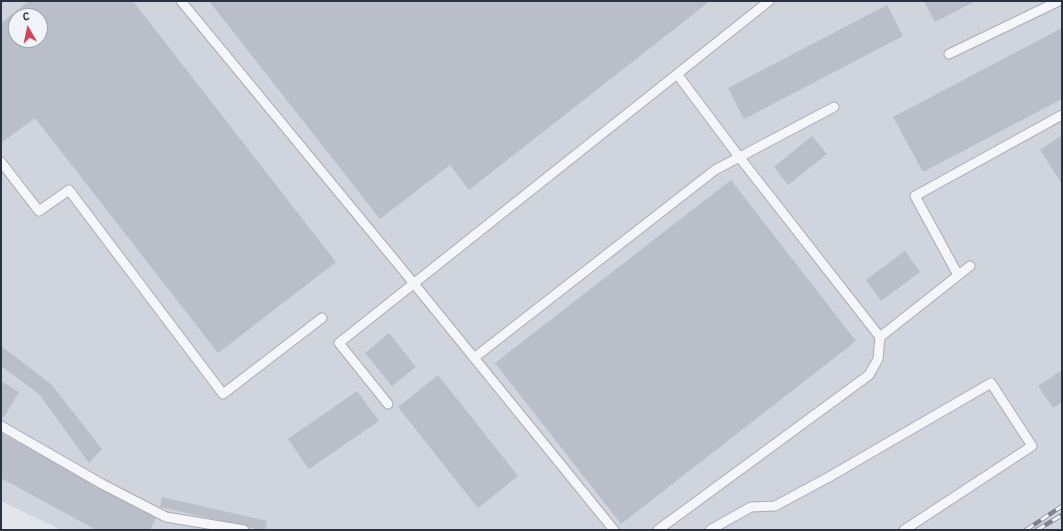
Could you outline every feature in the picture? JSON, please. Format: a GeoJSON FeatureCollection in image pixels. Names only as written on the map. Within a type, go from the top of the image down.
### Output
{"type":"FeatureCollection","features":[{"type":"Feature","properties":{"kind":"lane"},"geometry":{"type":"LineString","coordinates":[[181,1],[614,530]]}},
{"type":"Feature","properties":{"kind":"lane"},"geometry":{"type":"LineString","coordinates":[[388,404],[339,343],[769,1]]}},
{"type":"Feature","properties":{"kind":"lane"},"geometry":{"type":"LineString","coordinates":[[949,54],[1059,1]]}},
{"type":"Feature","properties":{"kind":"lane"},"geometry":{"type":"LineString","coordinates":[[658,530],[869,375],[878,359],[880,337],[740,158],[677,74]]}},
{"type":"Feature","properties":{"kind":"lane"},"geometry":{"type":"LineString","coordinates":[[474,358],[715,170],[834,107]]}},
{"type":"Feature","properties":{"kind":"lane"},"geometry":{"type":"LineString","coordinates":[[958,275],[915,196],[1062,115]]}},
{"type":"Feature","properties":{"kind":"lane"},"geometry":{"type":"LineString","coordinates":[[1,162],[39,211],[68,190],[223,394],[322,318]]}},
{"type":"Feature","properties":{"kind":"lane"},"geometry":{"type":"LineString","coordinates":[[880,337],[970,266]]}},
{"type":"Feature","properties":{"kind":"lane"},"geometry":{"type":"LineString","coordinates":[[710,530],[751,507],[775,506],[829,477],[991,383],[1032,446],[904,530]]}},
{"type":"Feature","properties":{"kind":"lane"},"geometry":{"type":"LineString","coordinates":[[1,426],[102,484],[166,517],[244,530]]}},
{"type":"Feature","properties":{"kind":"shaded area"},"geometry":{"type":"Polygon","coordinates":[[[1,1],[1062,1],[1062,530],[61,530],[1,501],[1,1]]]}},
{"type":"Feature","properties":{"kind":"building"},"geometry":{"type":"Polygon","coordinates":[[[29,1],[133,1],[336,262],[218,353],[35,118],[1,143],[1,23],[8,18],[8,48],[48,48],[48,8],[20,8],[29,1]]]}},
{"type":"Feature","properties":{"kind":"building"},"geometry":{"type":"Polygon","coordinates":[[[209,1],[710,1],[469,190],[450,165],[380,219],[209,1]]]}},
{"type":"Feature","properties":{"kind":"building"},"geometry":{"type":"Polygon","coordinates":[[[924,1],[976,1],[935,22],[924,1]]]}},
{"type":"Feature","properties":{"kind":"building"},"geometry":{"type":"Polygon","coordinates":[[[887,5],[903,36],[744,119],[728,88],[887,5]]]}},
{"type":"Feature","properties":{"kind":"building"},"geometry":{"type":"Polygon","coordinates":[[[1062,28],[1062,99],[923,172],[893,117],[1062,28]]]}},
{"type":"Feature","properties":{"kind":"building"},"geometry":{"type":"Polygon","coordinates":[[[1062,135],[1062,184],[1040,150],[1062,135]]]}},
{"type":"Feature","properties":{"kind":"building"},"geometry":{"type":"Polygon","coordinates":[[[812,136],[827,154],[788,185],[774,167],[812,136]]]}},
{"type":"Feature","properties":{"kind":"building"},"geometry":{"type":"Polygon","coordinates":[[[731,180],[856,341],[621,524],[495,363],[731,180]]]}},
{"type":"Feature","properties":{"kind":"building"},"geometry":{"type":"Polygon","coordinates":[[[905,251],[920,272],[881,301],[866,280],[905,251]]]}},
{"type":"Feature","properties":{"kind":"building"},"geometry":{"type":"Polygon","coordinates":[[[389,333],[416,367],[392,386],[365,353],[389,333]]]}},
{"type":"Feature","properties":{"kind":"building"},"geometry":{"type":"Polygon","coordinates":[[[1,346],[52,385],[102,449],[89,463],[39,394],[1,366],[1,346]]]}},
{"type":"Feature","properties":{"kind":"building"},"geometry":{"type":"Polygon","coordinates":[[[1062,370],[1062,402],[1053,408],[1038,386],[1062,370]]]}},
{"type":"Feature","properties":{"kind":"building"},"geometry":{"type":"Polygon","coordinates":[[[438,375],[518,476],[478,508],[398,407],[438,375]]]}},
{"type":"Feature","properties":{"kind":"building"},"geometry":{"type":"Polygon","coordinates":[[[1,381],[19,392],[4,417],[1,416],[1,381]]]}},
{"type":"Feature","properties":{"kind":"building"},"geometry":{"type":"Polygon","coordinates":[[[357,391],[379,421],[309,469],[288,439],[357,391]]]}},
{"type":"Feature","properties":{"kind":"building"},"geometry":{"type":"Polygon","coordinates":[[[1,433],[156,518],[150,530],[96,530],[1,478],[1,433]]]}},
{"type":"Feature","properties":{"kind":"building"},"geometry":{"type":"Polygon","coordinates":[[[162,497],[267,521],[265,530],[160,507],[162,497]]]}},
{"type":"Feature","properties":{"kind":"railway"},"geometry":{"type":"LineString","coordinates":[[1026,530],[1062,506]]}},
{"type":"Feature","properties":{"kind":"railway"},"geometry":{"type":"LineString","coordinates":[[1037,530],[1062,515]]}}]}
